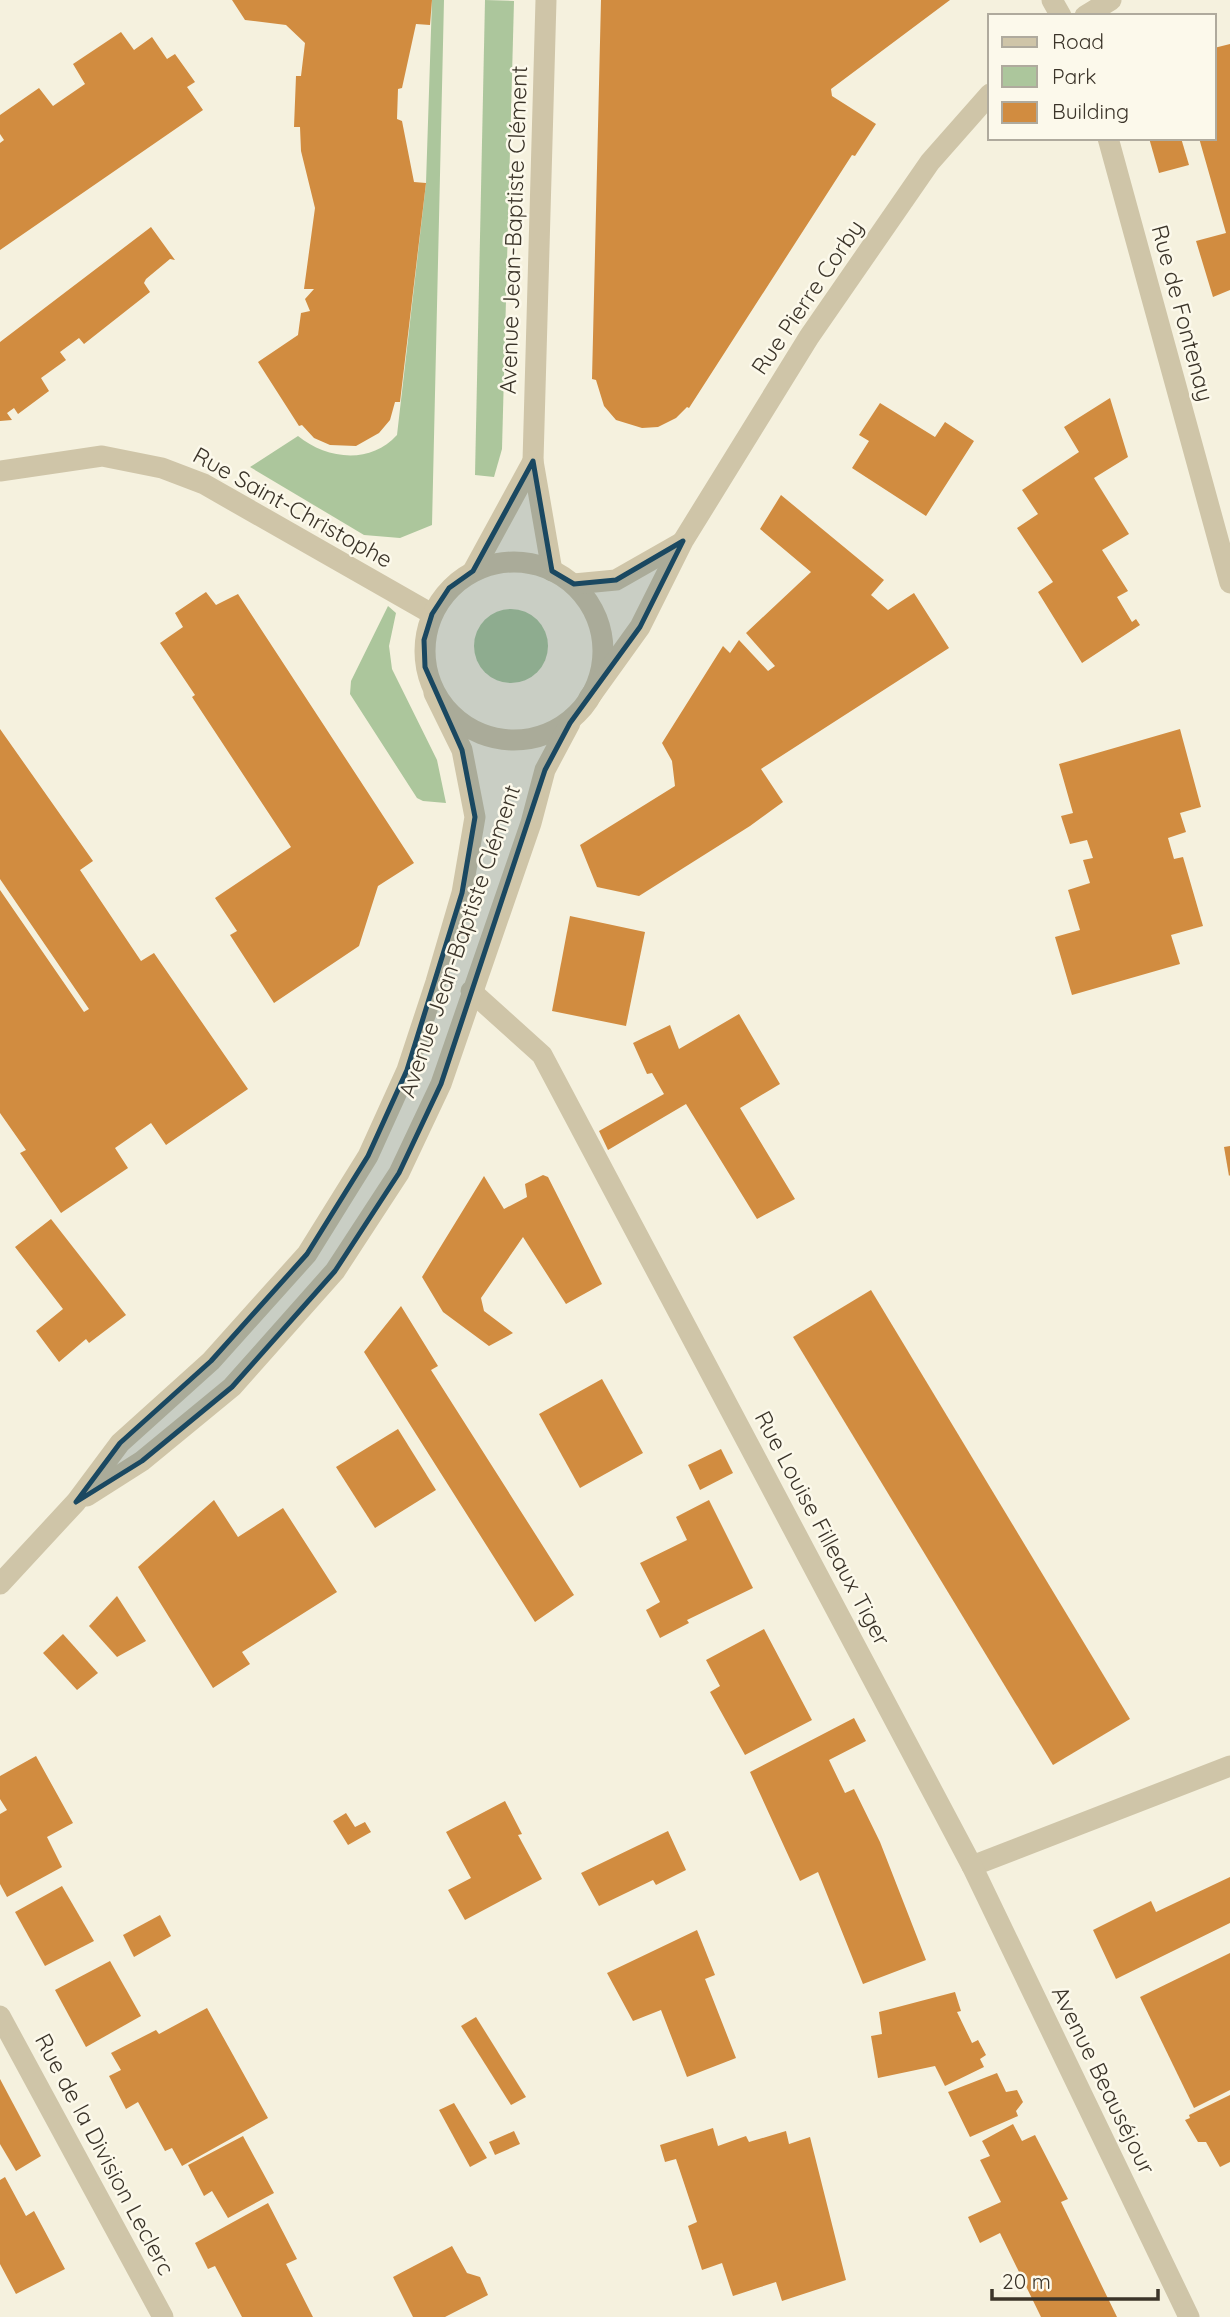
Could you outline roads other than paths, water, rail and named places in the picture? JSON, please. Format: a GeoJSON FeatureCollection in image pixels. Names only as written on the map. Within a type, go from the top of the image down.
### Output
{"type":"FeatureCollection","features":[{"type":"Feature","properties":{"kind":"street","name":"Avenue Jean-Baptiste Clément"},"geometry":{"type":"LineString","coordinates":[[546,0],[533,461],[552,571]]}},
{"type":"Feature","properties":{"kind":"street"},"geometry":{"type":"LineString","coordinates":[[1088,14],[1111,0]]}},
{"type":"Feature","properties":{"kind":"street","name":"Rue Pierre Corby"},"geometry":{"type":"LineString","coordinates":[[589,698],[640,627],[683,541],[809,337],[930,162],[988,96]]}},
{"type":"Feature","properties":{"kind":"street","name":"Rue de Fontenay"},"geometry":{"type":"LineString","coordinates":[[1109,140],[1230,583]]}},
{"type":"Feature","properties":{"kind":"street","name":"Rue Saint-Christophe"},"geometry":{"type":"LineString","coordinates":[[0,471],[102,456],[162,468],[204,484],[432,614]]}},
{"type":"Feature","properties":{"kind":"street","name":"Avenue Jean-Baptiste Clément"},"geometry":{"type":"LineString","coordinates":[[473,570],[533,461]]}},
{"type":"Feature","properties":{"kind":"street","name":"Rue Pierre Corby"},"geometry":{"type":"LineString","coordinates":[[574,584],[616,580],[683,541]]}},
{"type":"Feature","properties":{"kind":"street"},"geometry":{"type":"LineString","coordinates":[[523,561],[552,571],[574,584],[593,609],[603,639],[601,670],[589,698],[570,723],[541,736],[510,740],[480,733],[453,718],[434,693],[425,667],[424,640],[432,614],[449,588],[473,570],[497,563],[523,561]]}},
{"type":"Feature","properties":{"kind":"street","name":"Avenue Jean-Baptiste Clément"},"geometry":{"type":"LineString","coordinates":[[0,1584],[76,1502],[120,1443],[211,1361],[307,1254],[368,1156],[408,1070],[462,893],[475,817],[461,750],[434,693]]}},
{"type":"Feature","properties":{"kind":"street","name":"Avenue Jean-Baptiste Clément"},"geometry":{"type":"LineString","coordinates":[[76,1502],[142,1461],[232,1387],[335,1271],[399,1173],[441,1084],[531,824],[545,770],[570,723]]}},
{"type":"Feature","properties":{"kind":"street","name":"Rue Louise Filleaux Tiger"},"geometry":{"type":"LineString","coordinates":[[471,991],[542,1055],[972,1866]]}},
{"type":"Feature","properties":{"kind":"street"},"geometry":{"type":"LineString","coordinates":[[972,1866],[1230,1766]]}},
{"type":"Feature","properties":{"kind":"street","name":"Avenue Beauséjour"},"geometry":{"type":"LineString","coordinates":[[972,1866],[1189,2317]]}},
{"type":"Feature","properties":{"kind":"street","name":"Rue de la Division Leclerc"},"geometry":{"type":"LineString","coordinates":[[0,2016],[163,2317]]}}]}
